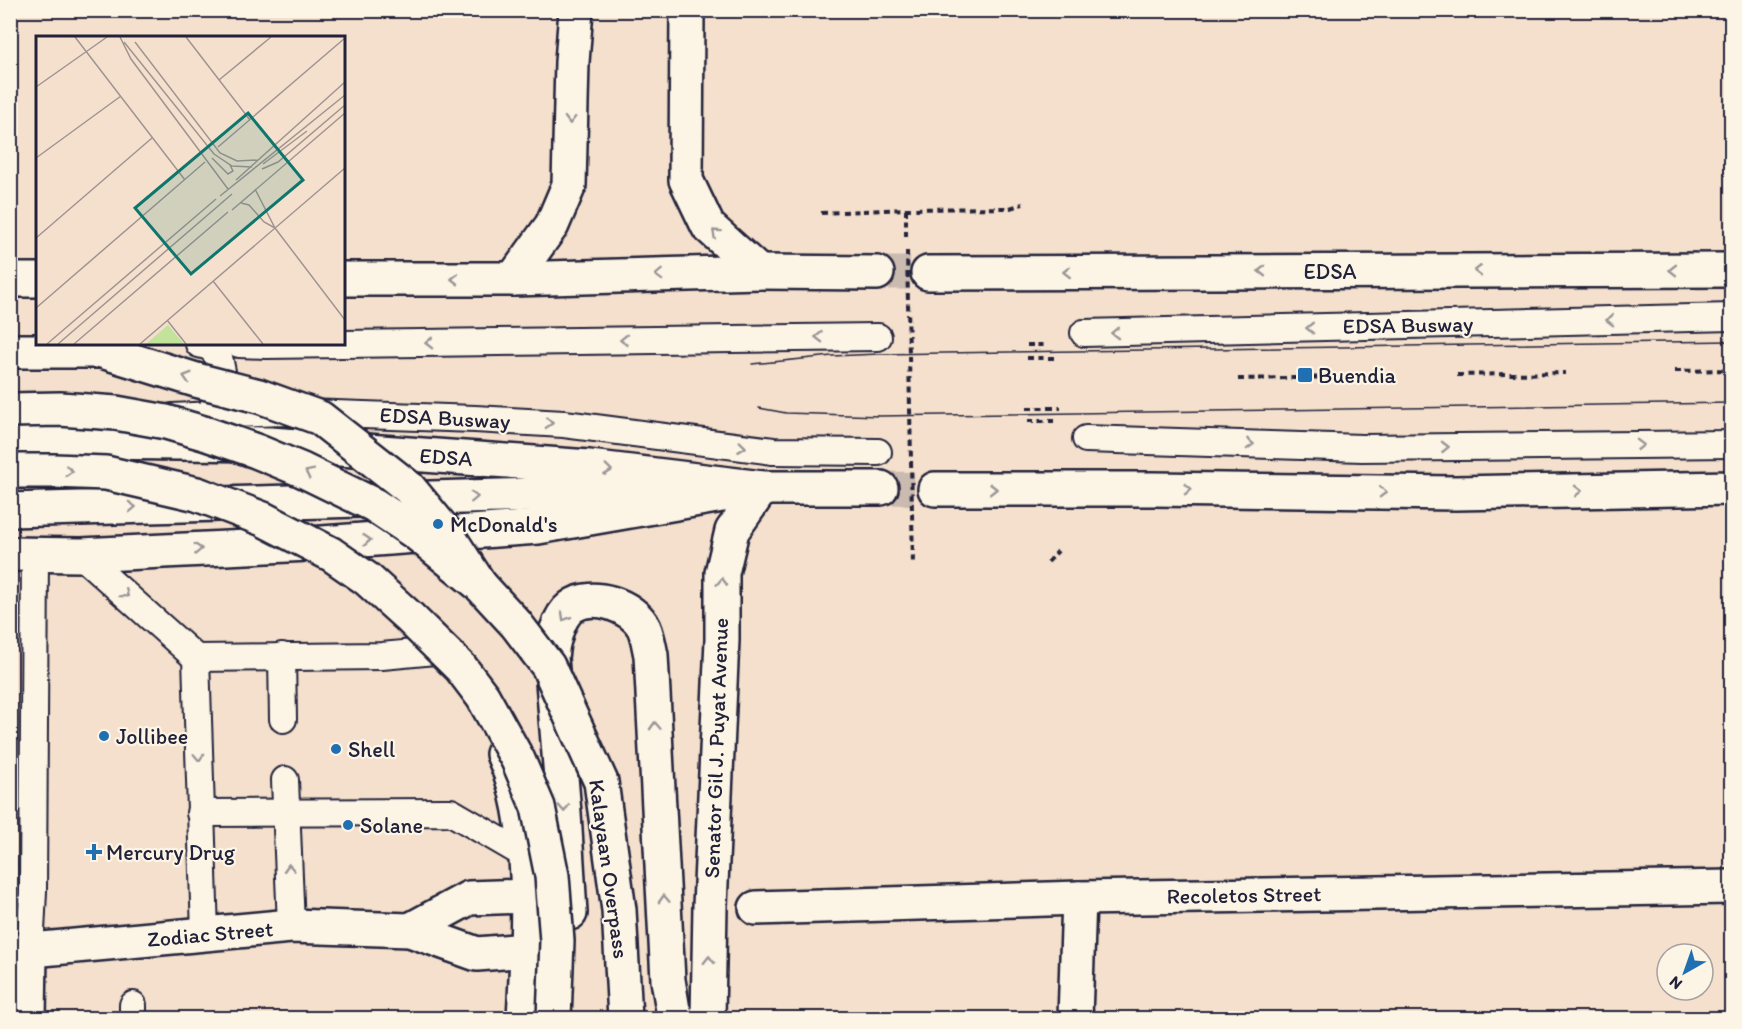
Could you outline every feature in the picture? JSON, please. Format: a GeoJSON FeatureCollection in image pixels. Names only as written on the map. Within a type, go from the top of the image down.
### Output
{"type":"FeatureCollection","features":[{"type":"Feature","properties":{"kind":"main road"},"geometry":{"type":"LineString","coordinates":[[513,279],[552,225],[569,185],[572,62],[576,10]]}},
{"type":"Feature","properties":{"kind":"main road"},"geometry":{"type":"LineString","coordinates":[[687,10],[686,180],[708,226],[759,272]]}},
{"type":"Feature","properties":{"kind":"main road","name":"EDSA"},"geometry":{"type":"LineString","coordinates":[[917,262],[1731,270]]}},
{"type":"Feature","properties":{"kind":"main road"},"geometry":{"type":"LineString","coordinates":[[345,279],[513,279],[759,272],[877,273]]}},
{"type":"Feature","properties":{"kind":"main road"},"geometry":{"type":"LineString","coordinates":[[10,280],[36,280]]}},
{"type":"Feature","properties":{"kind":"main road"},"geometry":{"type":"LineString","coordinates":[[10,351],[102,351],[196,380],[259,396],[320,418],[409,488],[447,534],[480,585]]}},
{"type":"Feature","properties":{"kind":"main road","name":"Kalayaan Overpass"},"geometry":{"type":"LineString","coordinates":[[10,410],[60,409],[116,413],[166,422],[256,451],[302,470],[374,505],[416,533],[480,585],[516,624],[548,666],[602,782],[619,910],[625,1018]]}},
{"type":"Feature","properties":{"kind":"main road","name":"EDSA"},"geometry":{"type":"LineString","coordinates":[[10,441],[270,444],[589,467],[762,488],[881,488]]}},
{"type":"Feature","properties":{"kind":"main road"},"geometry":{"type":"LineString","coordinates":[[10,471],[106,473],[196,494],[263,519],[331,555],[367,579],[461,668],[483,697],[518,760],[538,807],[552,876],[557,940],[553,1018]]}},
{"type":"Feature","properties":{"kind":"main road"},"geometry":{"type":"LineString","coordinates":[[10,510],[762,488]]}},
{"type":"Feature","properties":{"kind":"main road"},"geometry":{"type":"LineString","coordinates":[[23,554],[81,555],[309,544],[538,527],[762,488]]}},
{"type":"Feature","properties":{"kind":"main road","name":"Senator Gil J. Puyat Avenue"},"geometry":{"type":"LineString","coordinates":[[708,1018],[710,906],[722,640],[722,573],[732,531],[762,488]]}},
{"type":"Feature","properties":{"kind":"main road"},"geometry":{"type":"LineString","coordinates":[[935,489],[1456,493],[1731,488]]}},
{"type":"Feature","properties":{"kind":"main road"},"geometry":{"type":"LineString","coordinates":[[309,544],[349,571],[395,609],[435,651],[473,702],[507,763],[520,811],[525,855],[528,950],[524,1018]]}},
{"type":"Feature","properties":{"kind":"main road"},"geometry":{"type":"LineString","coordinates":[[553,1018],[565,996],[572,959],[564,813],[551,658],[553,638],[570,608],[585,601],[600,601],[629,611],[644,627],[651,656],[668,980],[673,1010],[677,1018]]}},
{"type":"Feature","properties":{"kind":"main road","name":"Recoletos Street"},"geometry":{"type":"LineString","coordinates":[[756,908],[1079,898],[1731,887]]}},
{"type":"Feature","properties":{"kind":"main road"},"geometry":{"type":"LineString","coordinates":[[410,930],[469,898],[527,896]]}},
{"type":"Feature","properties":{"kind":"main road"},"geometry":{"type":"LineString","coordinates":[[1075,1018],[1079,898]]}},
{"type":"Feature","properties":{"kind":"main road","name":"Zodiac Street"},"geometry":{"type":"LineString","coordinates":[[20,952],[291,926],[410,930],[477,954],[528,950]]}},
{"type":"Feature","properties":{"kind":"main road"},"geometry":{"type":"LineString","coordinates":[[20,952],[28,1018]]}},
{"type":"Feature","properties":{"kind":"lane","name":"EDSA Busway"},"geometry":{"type":"LineString","coordinates":[[1084,333],[1731,317]]}},
{"type":"Feature","properties":{"kind":"lane"},"geometry":{"type":"LineString","coordinates":[[345,344],[878,337]]}},
{"type":"Feature","properties":{"kind":"lane"},"geometry":{"type":"LineString","coordinates":[[10,339],[36,339]]}},
{"type":"Feature","properties":{"kind":"lane"},"geometry":{"type":"LineString","coordinates":[[192,417],[214,401],[224,382],[219,357],[210,347],[203,345]]}},
{"type":"Feature","properties":{"kind":"lane","name":"EDSA Busway"},"geometry":{"type":"LineString","coordinates":[[10,424],[62,418],[192,417],[280,412],[564,424],[773,451],[878,452]]}},
{"type":"Feature","properties":{"kind":"lane"},"geometry":{"type":"LineString","coordinates":[[1086,439],[1362,448],[1731,444]]}},
{"type":"Feature","properties":{"kind":"lane"},"geometry":{"type":"LineString","coordinates":[[20,952],[33,891],[23,554]]}},
{"type":"Feature","properties":{"kind":"lane"},"geometry":{"type":"LineString","coordinates":[[81,555],[196,658],[382,656],[435,651]]}},
{"type":"Feature","properties":{"kind":"lane"},"geometry":{"type":"LineString","coordinates":[[282,656],[283,719]]}},
{"type":"Feature","properties":{"kind":"lane"},"geometry":{"type":"LineString","coordinates":[[196,658],[205,933]]}},
{"type":"Feature","properties":{"kind":"lane"},"geometry":{"type":"LineString","coordinates":[[285,780],[291,926]]}},
{"type":"Feature","properties":{"kind":"lane"},"geometry":{"type":"LineString","coordinates":[[200,813],[452,812],[525,855]]}},
{"type":"Feature","properties":{"kind":"path"},"geometry":{"type":"LineString","coordinates":[[820,213],[1010,208],[1023,204]]}},
{"type":"Feature","properties":{"kind":"path"},"geometry":{"type":"LineString","coordinates":[[906,209],[917,262],[914,565]]}},
{"type":"Feature","properties":{"kind":"path"},"geometry":{"type":"LineString","coordinates":[[1675,371],[1731,370]]}},
{"type":"Feature","properties":{"kind":"path"},"geometry":{"type":"LineString","coordinates":[[1457,375],[1565,373]]}},
{"type":"Feature","properties":{"kind":"path"},"geometry":{"type":"LineString","coordinates":[[1238,379],[1344,377]]}},
{"type":"Feature","properties":{"kind":"path"},"geometry":{"type":"LineString","coordinates":[[1048,562],[1058,551]]}},
{"type":"Feature","properties":{"kind":"tunnel"},"geometry":{"type":"LineString","coordinates":[[877,273],[928,273]]}},
{"type":"Feature","properties":{"kind":"tunnel"},"geometry":{"type":"LineString","coordinates":[[881,488],[935,489]]}},
{"type":"Feature","properties":{"kind":"tram line"},"geometry":{"type":"LineString","coordinates":[[752,364],[879,354],[1732,341]]}},
{"type":"Feature","properties":{"kind":"tram line"},"geometry":{"type":"LineString","coordinates":[[759,408],[786,413],[880,416],[1732,403]]}},
{"type":"Feature","properties":{"kind":"place","name":"Buendia"},"geometry":{"type":"Point","coordinates":[1305,375]}},
{"type":"Feature","properties":{"kind":"place","name":"McDonald's"},"geometry":{"type":"Point","coordinates":[438,524]}},
{"type":"Feature","properties":{"kind":"place","name":"Jollibee"},"geometry":{"type":"Point","coordinates":[104,736]}},
{"type":"Feature","properties":{"kind":"place","name":"Shell"},"geometry":{"type":"Point","coordinates":[336,749]}},
{"type":"Feature","properties":{"kind":"place","name":"Solane"},"geometry":{"type":"Point","coordinates":[348,825]}},
{"type":"Feature","properties":{"kind":"place","name":"Mercury Drug"},"geometry":{"type":"Point","coordinates":[94,852]}}]}
